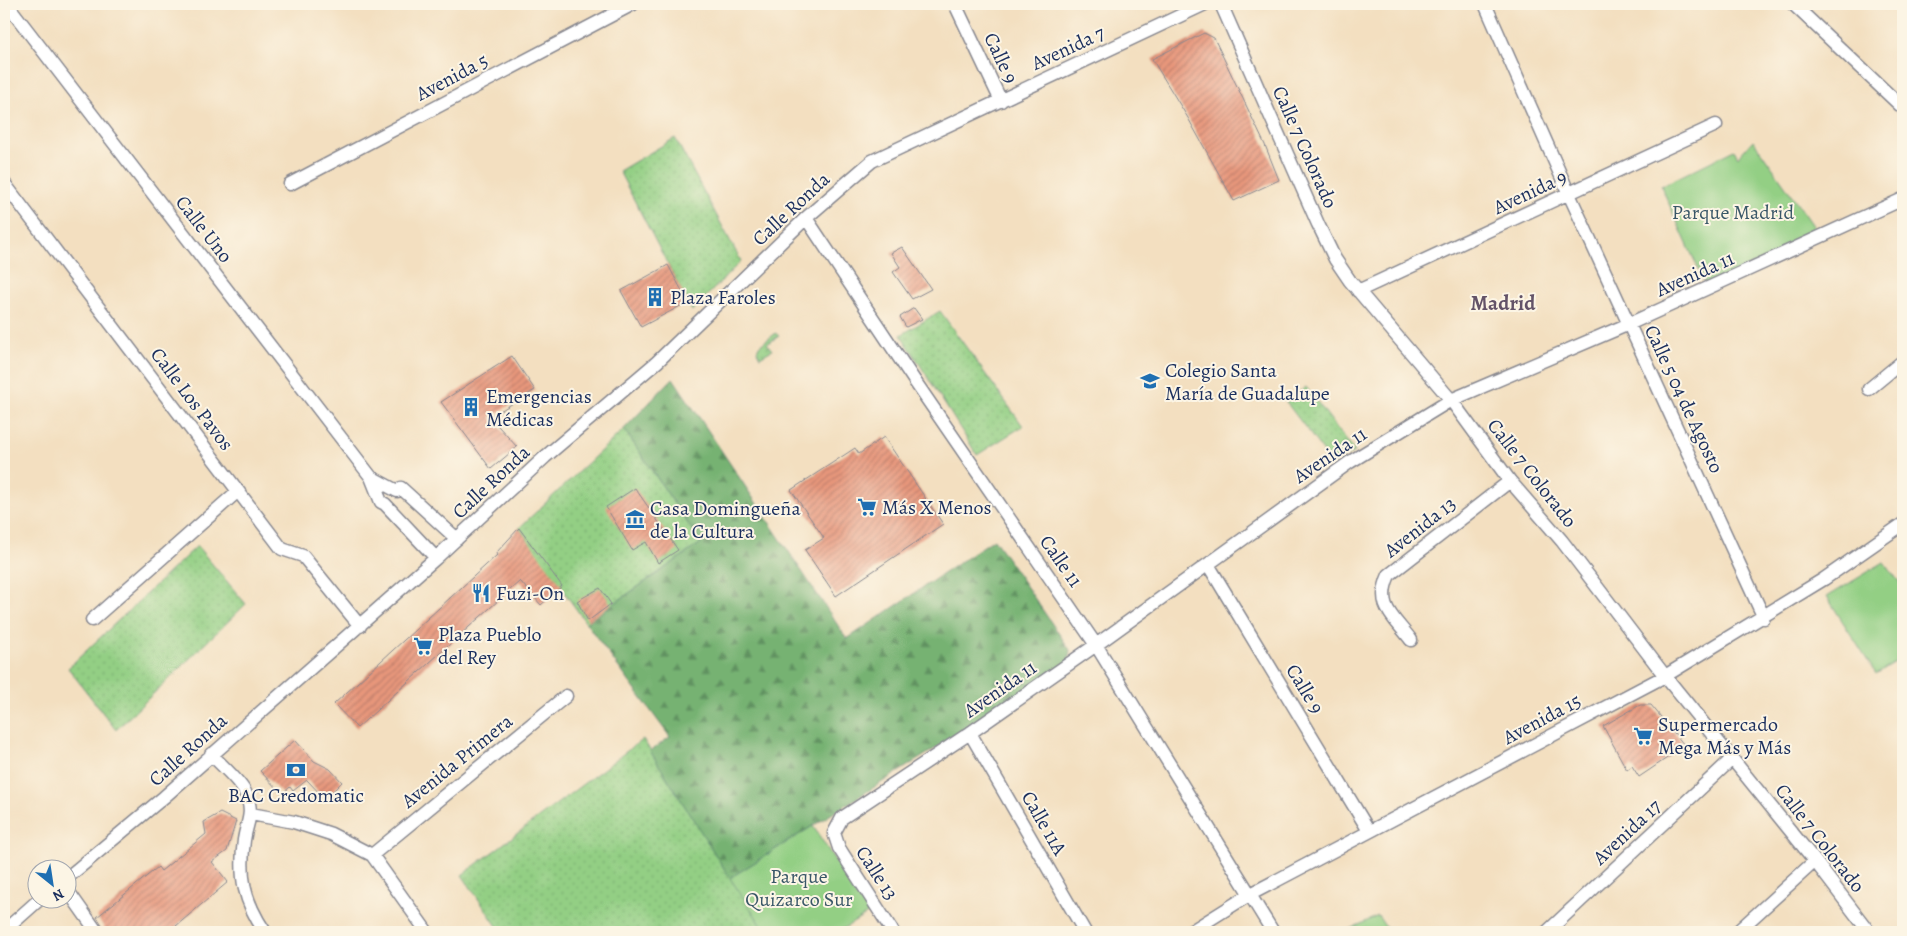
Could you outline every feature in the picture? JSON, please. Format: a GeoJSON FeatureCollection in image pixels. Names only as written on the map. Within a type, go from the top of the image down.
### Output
{"type":"FeatureCollection","features":[{"type":"Feature","properties":{"kind":"street","name":"Calle Uno"},"geometry":{"type":"LineString","coordinates":[[7,4],[371,477],[381,502],[436,558]]}},
{"type":"Feature","properties":{"kind":"street","name":"Avenida 5"},"geometry":{"type":"LineString","coordinates":[[290,184],[633,4]]}},
{"type":"Feature","properties":{"kind":"street","name":"Calle 9"},"geometry":{"type":"LineString","coordinates":[[955,4],[1000,101]]}},
{"type":"Feature","properties":{"kind":"street","name":"Avenida 7"},"geometry":{"type":"LineString","coordinates":[[1000,101],[1205,4]]}},
{"type":"Feature","properties":{"kind":"street","name":"Calle 7 Colorado"},"geometry":{"type":"LineString","coordinates":[[1221,4],[1318,224],[1336,259],[1358,291],[1451,400],[1510,481],[1562,541],[1665,676],[1733,758],[1869,932]]}},
{"type":"Feature","properties":{"kind":"street","name":"Calle 5 04 de Agosto"},"geometry":{"type":"LineString","coordinates":[[1485,4],[1569,194],[1764,618]]}},
{"type":"Feature","properties":{"kind":"street"},"geometry":{"type":"LineString","coordinates":[[1793,4],[1903,108]]}},
{"type":"Feature","properties":{"kind":"street","name":"Calle Ronda"},"geometry":{"type":"LineString","coordinates":[[78,869],[360,626],[545,457],[657,362],[806,218],[872,161],[1000,101]]}},
{"type":"Feature","properties":{"kind":"street","name":"Avenida 9"},"geometry":{"type":"LineString","coordinates":[[1358,291],[1716,125]]}},
{"type":"Feature","properties":{"kind":"street","name":"Calle Los Pavos"},"geometry":{"type":"LineString","coordinates":[[4,183],[282,549],[303,556],[360,626]]}},
{"type":"Feature","properties":{"kind":"street","name":"Avenida 11"},"geometry":{"type":"LineString","coordinates":[[834,833],[842,818],[970,733],[1209,566],[1350,462],[1451,400],[1629,324],[1903,200]]}},
{"type":"Feature","properties":{"kind":"street","name":"Calle 11"},"geometry":{"type":"LineString","coordinates":[[806,218],[919,388],[1096,645],[1273,932]]}},
{"type":"Feature","properties":{"kind":"street"},"geometry":{"type":"LineString","coordinates":[[1869,389],[1903,361]]}},
{"type":"Feature","properties":{"kind":"street","name":"Calle Uno"},"geometry":{"type":"LineString","coordinates":[[371,477],[397,490],[402,488],[457,538]]}},
{"type":"Feature","properties":{"kind":"street","name":"Avenida 13"},"geometry":{"type":"LineString","coordinates":[[1411,640],[1386,608],[1382,598],[1382,589],[1389,575],[1510,481]]}},
{"type":"Feature","properties":{"kind":"street"},"geometry":{"type":"LineString","coordinates":[[92,620],[238,491]]}},
{"type":"Feature","properties":{"kind":"street","name":"Avenida 15"},"geometry":{"type":"LineString","coordinates":[[1190,932],[1249,895],[1665,676],[1764,618],[1824,580],[1903,524]]}},
{"type":"Feature","properties":{"kind":"street","name":"Calle 9"},"geometry":{"type":"LineString","coordinates":[[1209,566],[1369,831]]}},
{"type":"Feature","properties":{"kind":"street","name":"Avenida Primera"},"geometry":{"type":"LineString","coordinates":[[372,855],[566,696]]}},
{"type":"Feature","properties":{"kind":"street","name":"Calle 11A"},"geometry":{"type":"LineString","coordinates":[[970,733],[1085,932]]}},
{"type":"Feature","properties":{"kind":"street"},"geometry":{"type":"LineString","coordinates":[[211,754],[244,790],[251,814],[244,839],[241,879],[249,902],[265,932]]}},
{"type":"Feature","properties":{"kind":"street","name":"Avenida 17"},"geometry":{"type":"LineString","coordinates":[[1547,932],[1733,758]]}},
{"type":"Feature","properties":{"kind":"street"},"geometry":{"type":"LineString","coordinates":[[251,814],[294,822],[331,834],[372,855],[427,932]]}},
{"type":"Feature","properties":{"kind":"street","name":"Calle 13"},"geometry":{"type":"LineString","coordinates":[[834,833],[839,848],[893,932]]}},
{"type":"Feature","properties":{"kind":"street"},"geometry":{"type":"LineString","coordinates":[[1737,932],[1815,861]]}},
{"type":"Feature","properties":{"kind":"street"},"geometry":{"type":"LineString","coordinates":[[78,906],[96,932]]}},
{"type":"Feature","properties":{"kind":"street"},"geometry":{"type":"LineString","coordinates":[[4,931],[30,908]]}},
{"type":"Feature","properties":{"kind":"green space"},"geometry":{"type":"Polygon","coordinates":[[[675,138],[741,261],[692,311],[619,171],[675,138]]]}},
{"type":"Feature","properties":{"kind":"green space","name":"Parque Madrid"},"geometry":{"type":"Polygon","coordinates":[[[1753,140],[1819,234],[1706,286],[1661,186],[1734,150],[1738,157],[1753,140]]]}},
{"type":"Feature","properties":{"kind":"green space"},"geometry":{"type":"Polygon","coordinates":[[[940,311],[1023,426],[977,455],[901,335],[940,311]]]}},
{"type":"Feature","properties":{"kind":"green space"},"geometry":{"type":"Polygon","coordinates":[[[776,333],[779,336],[767,344],[772,350],[760,357],[757,351],[759,346],[776,333]]]}},
{"type":"Feature","properties":{"kind":"green space"},"geometry":{"type":"Polygon","coordinates":[[[673,378],[847,639],[994,539],[1070,650],[1068,665],[730,878],[650,751],[670,737],[586,623],[701,543],[624,429],[673,378]]]}},
{"type":"Feature","properties":{"kind":"green space"},"geometry":{"type":"Polygon","coordinates":[[[1306,387],[1355,452],[1332,463],[1286,402],[1306,387]]]}},
{"type":"Feature","properties":{"kind":"green space"},"geometry":{"type":"Polygon","coordinates":[[[624,429],[701,543],[586,623],[519,528],[624,429]]]}},
{"type":"Feature","properties":{"kind":"green space"},"geometry":{"type":"Polygon","coordinates":[[[197,546],[246,604],[116,730],[68,668],[197,546]]]}},
{"type":"Feature","properties":{"kind":"green space"},"geometry":{"type":"Polygon","coordinates":[[[1884,562],[1903,587],[1903,657],[1876,674],[1827,597],[1884,562]]]}},
{"type":"Feature","properties":{"kind":"green space"},"geometry":{"type":"Polygon","coordinates":[[[643,739],[766,932],[501,932],[462,875],[643,739]]]}},
{"type":"Feature","properties":{"kind":"green space","name":"Parque Quizarco Sur"},"geometry":{"type":"Polygon","coordinates":[[[813,826],[869,913],[838,932],[766,932],[730,878],[813,826]]]}},
{"type":"Feature","properties":{"kind":"green space"},"geometry":{"type":"Polygon","coordinates":[[[1378,916],[1389,932],[1343,932],[1378,916]]]}},
{"type":"Feature","properties":{"kind":"building"},"geometry":{"type":"Polygon","coordinates":[[[1204,33],[1214,38],[1265,145],[1279,180],[1234,201],[1188,118],[1152,59],[1204,33]]]}},
{"type":"Feature","properties":{"kind":"building"},"geometry":{"type":"Polygon","coordinates":[[[902,247],[931,289],[912,299],[893,272],[900,267],[891,253],[902,247]]]}},
{"type":"Feature","properties":{"kind":"building","name":"Plaza Faroles"},"geometry":{"type":"Polygon","coordinates":[[[668,265],[688,302],[641,327],[621,291],[668,265]]]}},
{"type":"Feature","properties":{"kind":"building"},"geometry":{"type":"Polygon","coordinates":[[[914,308],[922,319],[906,327],[900,317],[914,308]]]}},
{"type":"Feature","properties":{"kind":"building"},"geometry":{"type":"Polygon","coordinates":[[[512,356],[535,390],[490,417],[517,447],[491,469],[441,402],[512,356]]]}},
{"type":"Feature","properties":{"kind":"building","name":"Más X Menos"},"geometry":{"type":"Polygon","coordinates":[[[884,437],[943,524],[836,596],[805,550],[824,538],[791,490],[855,448],[859,454],[884,437]]]}},
{"type":"Feature","properties":{"kind":"building","name":"Casa Domingueña de la Cultura"},"geometry":{"type":"Polygon","coordinates":[[[635,488],[678,550],[658,563],[646,542],[632,550],[606,507],[635,488]]]}},
{"type":"Feature","properties":{"kind":"building","name":"Plaza Pueblo del Rey"},"geometry":{"type":"Polygon","coordinates":[[[519,528],[562,586],[541,605],[520,581],[357,728],[334,704],[497,555],[496,553],[519,528]]]}},
{"type":"Feature","properties":{"kind":"building"},"geometry":{"type":"Polygon","coordinates":[[[600,588],[611,604],[588,621],[577,601],[600,588]]]}},
{"type":"Feature","properties":{"kind":"building","name":"Supermercado Mega Más y Más"},"geometry":{"type":"Polygon","coordinates":[[[1640,705],[1651,705],[1685,746],[1639,777],[1632,766],[1627,770],[1603,726],[1640,705]]]}},
{"type":"Feature","properties":{"kind":"building","name":"BAC Credomatic"},"geometry":{"type":"Polygon","coordinates":[[[295,740],[314,761],[330,769],[342,782],[325,799],[307,780],[293,791],[290,787],[282,794],[260,771],[295,740]]]}},
{"type":"Feature","properties":{"kind":"building"},"geometry":{"type":"Polygon","coordinates":[[[220,813],[236,821],[227,851],[212,862],[228,882],[176,926],[181,932],[107,932],[97,917],[158,867],[161,871],[206,834],[204,822],[220,813]]]}},
{"type":"Feature","properties":{"kind":"place","name":"Plaza Faroles"},"geometry":{"type":"Point","coordinates":[655,297]}},
{"type":"Feature","properties":{"kind":"place","name":"Colegio Santa María de Guadalupe"},"geometry":{"type":"Point","coordinates":[1150,381]}},
{"type":"Feature","properties":{"kind":"place","name":"Emergencias Médicas"},"geometry":{"type":"Point","coordinates":[471,407]}},
{"type":"Feature","properties":{"kind":"place","name":"Más X Menos"},"geometry":{"type":"Point","coordinates":[867,507]}},
{"type":"Feature","properties":{"kind":"place","name":"Casa Domingueña de la Cultura"},"geometry":{"type":"Point","coordinates":[635,519]}},
{"type":"Feature","properties":{"kind":"place","name":"Fuzi-On"},"geometry":{"type":"Point","coordinates":[481,593]}},
{"type":"Feature","properties":{"kind":"place","name":"Plaza Pueblo del Rey"},"geometry":{"type":"Point","coordinates":[423,646]}},
{"type":"Feature","properties":{"kind":"place","name":"Supermercado Mega Más y Más"},"geometry":{"type":"Point","coordinates":[1643,736]}},
{"type":"Feature","properties":{"kind":"place","name":"BAC Credomatic"},"geometry":{"type":"Point","coordinates":[296,770]}},
{"type":"Feature","properties":{"kind":"district","name":"Madrid"},"geometry":{"type":"Point","coordinates":[1503,303]}}]}
